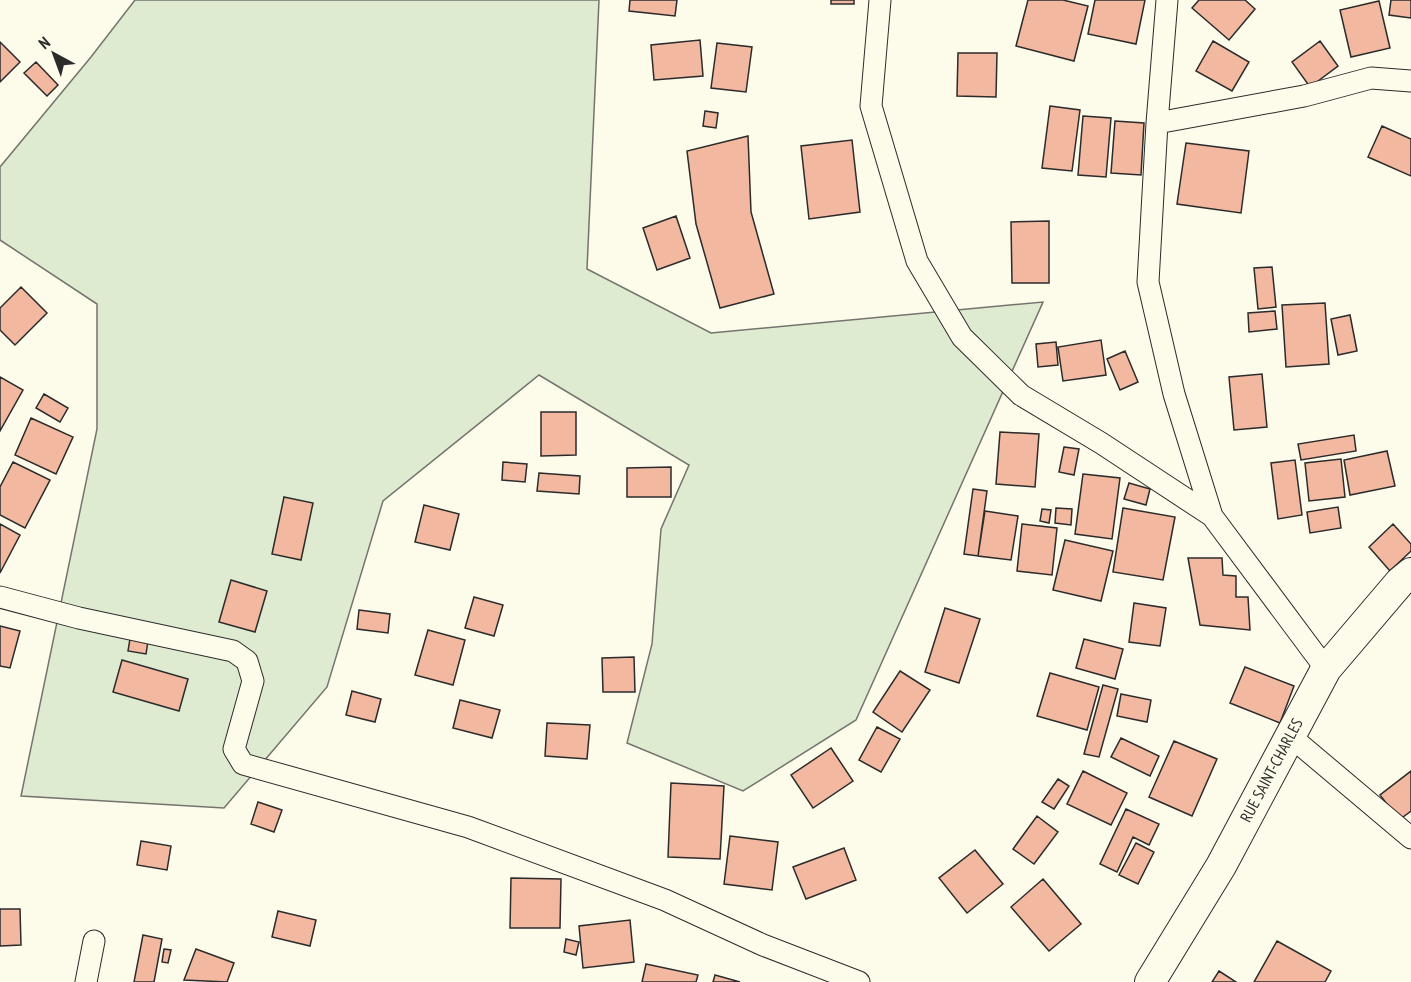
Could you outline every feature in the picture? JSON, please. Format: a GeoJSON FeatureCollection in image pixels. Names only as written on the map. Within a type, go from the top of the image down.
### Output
{"type":"FeatureCollection","features":[{"type":"Feature","properties":{"kind":"street"},"geometry":{"type":"LineString","coordinates":[[880,0],[871,106],[917,261],[962,337],[1021,394],[1212,516]]}},
{"type":"Feature","properties":{"kind":"street"},"geometry":{"type":"LineString","coordinates":[[1167,0],[1148,282],[1174,394],[1212,516],[1326,669]]}},
{"type":"Feature","properties":{"kind":"street"},"geometry":{"type":"LineString","coordinates":[[1157,123],[1304,96],[1371,78],[1411,81]]}},
{"type":"Feature","properties":{"kind":"street","name":"RUE SAINT-CHARLES"},"geometry":{"type":"LineString","coordinates":[[1150,982],[1221,866],[1326,669],[1400,582],[1411,573]]}},
{"type":"Feature","properties":{"kind":"street"},"geometry":{"type":"LineString","coordinates":[[0,597],[79,618],[233,651],[247,661],[253,681],[234,749],[243,764],[468,827],[665,900],[763,945],[859,982]]}},
{"type":"Feature","properties":{"kind":"street"},"geometry":{"type":"LineString","coordinates":[[1290,736],[1411,838]]}},
{"type":"Feature","properties":{"kind":"street"},"geometry":{"type":"LineString","coordinates":[[86,982],[94,942]]}},
{"type":"Feature","properties":{"kind":"green space"},"geometry":{"type":"Polygon","coordinates":[[[135,0],[599,0],[587,269],[711,333],[1043,302],[856,720],[743,791],[627,743],[652,644],[661,529],[689,465],[539,375],[383,501],[327,687],[224,808],[21,796],[97,429],[97,304],[0,240],[0,167],[135,0]]]}},
{"type":"Feature","properties":{"kind":"building"},"geometry":{"type":"Polygon","coordinates":[[[630,0],[677,0],[675,16],[629,11],[630,0]]]}},
{"type":"Feature","properties":{"kind":"building"},"geometry":{"type":"Polygon","coordinates":[[[831,0],[854,0],[854,4],[831,4],[831,0]]]}},
{"type":"Feature","properties":{"kind":"building"},"geometry":{"type":"Polygon","coordinates":[[[1028,0],[1063,0],[1088,6],[1074,61],[1016,46],[1028,0]]]}},
{"type":"Feature","properties":{"kind":"building"},"geometry":{"type":"Polygon","coordinates":[[[1095,0],[1145,0],[1136,44],[1088,34],[1095,0]]]}},
{"type":"Feature","properties":{"kind":"building"},"geometry":{"type":"Polygon","coordinates":[[[1199,0],[1245,0],[1255,9],[1229,40],[1192,8],[1199,0]]]}},
{"type":"Feature","properties":{"kind":"building"},"geometry":{"type":"Polygon","coordinates":[[[1391,0],[1411,0],[1411,18],[1389,15],[1391,0]]]}},
{"type":"Feature","properties":{"kind":"building"},"geometry":{"type":"Polygon","coordinates":[[[1379,1],[1390,48],[1351,57],[1340,10],[1379,1]]]}},
{"type":"Feature","properties":{"kind":"building"},"geometry":{"type":"Polygon","coordinates":[[[700,40],[703,76],[654,80],[651,45],[700,40]]]}},
{"type":"Feature","properties":{"kind":"building"},"geometry":{"type":"Polygon","coordinates":[[[1213,41],[1249,62],[1232,91],[1196,71],[1213,41]]]}},
{"type":"Feature","properties":{"kind":"building"},"geometry":{"type":"Polygon","coordinates":[[[1320,41],[1338,66],[1310,87],[1292,62],[1320,41]]]}},
{"type":"Feature","properties":{"kind":"building"},"geometry":{"type":"Polygon","coordinates":[[[0,42],[20,62],[0,82],[0,42]]]}},
{"type":"Feature","properties":{"kind":"building"},"geometry":{"type":"Polygon","coordinates":[[[717,43],[752,47],[746,92],[711,88],[717,43]]]}},
{"type":"Feature","properties":{"kind":"building"},"geometry":{"type":"Polygon","coordinates":[[[958,53],[997,53],[996,97],[957,96],[958,53]]]}},
{"type":"Feature","properties":{"kind":"building"},"geometry":{"type":"Polygon","coordinates":[[[36,62],[58,85],[47,96],[24,73],[36,62]]]}},
{"type":"Feature","properties":{"kind":"building"},"geometry":{"type":"Polygon","coordinates":[[[1050,106],[1080,110],[1072,171],[1042,168],[1050,106]]]}},
{"type":"Feature","properties":{"kind":"building"},"geometry":{"type":"Polygon","coordinates":[[[705,111],[718,113],[716,128],[703,126],[705,111]]]}},
{"type":"Feature","properties":{"kind":"building"},"geometry":{"type":"Polygon","coordinates":[[[1083,116],[1111,118],[1106,177],[1078,175],[1083,116]]]}},
{"type":"Feature","properties":{"kind":"building"},"geometry":{"type":"Polygon","coordinates":[[[1115,121],[1144,123],[1141,175],[1111,173],[1115,121]]]}},
{"type":"Feature","properties":{"kind":"building"},"geometry":{"type":"Polygon","coordinates":[[[1382,126],[1411,139],[1411,176],[1368,157],[1382,126]]]}},
{"type":"Feature","properties":{"kind":"building"},"geometry":{"type":"Polygon","coordinates":[[[748,136],[751,212],[774,294],[720,308],[696,224],[687,151],[748,136]]]}},
{"type":"Feature","properties":{"kind":"building"},"geometry":{"type":"Polygon","coordinates":[[[852,140],[860,212],[809,219],[801,146],[852,140]]]}},
{"type":"Feature","properties":{"kind":"building"},"geometry":{"type":"Polygon","coordinates":[[[1186,143],[1249,151],[1241,213],[1177,204],[1186,143]]]}},
{"type":"Feature","properties":{"kind":"building"},"geometry":{"type":"Polygon","coordinates":[[[676,216],[690,258],[657,270],[643,228],[676,216]]]}},
{"type":"Feature","properties":{"kind":"building"},"geometry":{"type":"Polygon","coordinates":[[[1049,221],[1049,283],[1012,283],[1011,222],[1049,221]]]}},
{"type":"Feature","properties":{"kind":"building"},"geometry":{"type":"Polygon","coordinates":[[[1272,267],[1276,307],[1258,309],[1254,268],[1272,267]]]}},
{"type":"Feature","properties":{"kind":"building"},"geometry":{"type":"Polygon","coordinates":[[[21,287],[47,313],[15,345],[0,330],[0,308],[21,287]]]}},
{"type":"Feature","properties":{"kind":"building"},"geometry":{"type":"Polygon","coordinates":[[[1325,303],[1329,364],[1286,367],[1282,305],[1325,303]]]}},
{"type":"Feature","properties":{"kind":"building"},"geometry":{"type":"Polygon","coordinates":[[[1275,311],[1277,329],[1249,332],[1248,313],[1275,311]]]}},
{"type":"Feature","properties":{"kind":"building"},"geometry":{"type":"Polygon","coordinates":[[[1350,315],[1357,351],[1338,355],[1331,319],[1350,315]]]}},
{"type":"Feature","properties":{"kind":"building"},"geometry":{"type":"Polygon","coordinates":[[[1101,340],[1106,375],[1063,381],[1058,347],[1101,340]]]}},
{"type":"Feature","properties":{"kind":"building"},"geometry":{"type":"Polygon","coordinates":[[[1056,342],[1058,365],[1038,367],[1036,344],[1056,342]]]}},
{"type":"Feature","properties":{"kind":"building"},"geometry":{"type":"Polygon","coordinates":[[[1125,351],[1138,382],[1120,390],[1107,359],[1125,351]]]}},
{"type":"Feature","properties":{"kind":"building"},"geometry":{"type":"Polygon","coordinates":[[[1262,374],[1267,427],[1234,430],[1229,377],[1262,374]]]}},
{"type":"Feature","properties":{"kind":"building"},"geometry":{"type":"Polygon","coordinates":[[[0,377],[23,390],[0,431],[0,377]]]}},
{"type":"Feature","properties":{"kind":"building"},"geometry":{"type":"Polygon","coordinates":[[[44,394],[68,408],[60,422],[36,408],[44,394]]]}},
{"type":"Feature","properties":{"kind":"building"},"geometry":{"type":"Polygon","coordinates":[[[541,412],[576,412],[576,455],[541,456],[541,412]]]}},
{"type":"Feature","properties":{"kind":"building"},"geometry":{"type":"Polygon","coordinates":[[[31,418],[73,437],[56,474],[15,455],[31,418]]]}},
{"type":"Feature","properties":{"kind":"building"},"geometry":{"type":"Polygon","coordinates":[[[1000,432],[1039,434],[1035,487],[996,484],[1000,432]]]}},
{"type":"Feature","properties":{"kind":"building"},"geometry":{"type":"Polygon","coordinates":[[[1354,435],[1356,451],[1301,460],[1298,444],[1354,435]]]}},
{"type":"Feature","properties":{"kind":"building"},"geometry":{"type":"Polygon","coordinates":[[[1064,447],[1079,449],[1074,475],[1059,472],[1064,447]]]}},
{"type":"Feature","properties":{"kind":"building"},"geometry":{"type":"Polygon","coordinates":[[[1387,451],[1395,486],[1350,495],[1344,460],[1387,451]]]}},
{"type":"Feature","properties":{"kind":"building"},"geometry":{"type":"Polygon","coordinates":[[[1341,459],[1345,497],[1309,501],[1305,463],[1341,459]]]}},
{"type":"Feature","properties":{"kind":"building"},"geometry":{"type":"Polygon","coordinates":[[[1295,460],[1302,515],[1278,519],[1271,463],[1295,460]]]}},
{"type":"Feature","properties":{"kind":"building"},"geometry":{"type":"Polygon","coordinates":[[[13,462],[50,480],[25,528],[0,515],[0,487],[13,462]]]}},
{"type":"Feature","properties":{"kind":"building"},"geometry":{"type":"Polygon","coordinates":[[[503,462],[527,464],[525,482],[502,480],[503,462]]]}},
{"type":"Feature","properties":{"kind":"building"},"geometry":{"type":"Polygon","coordinates":[[[671,467],[671,497],[627,497],[627,468],[671,467]]]}},
{"type":"Feature","properties":{"kind":"building"},"geometry":{"type":"Polygon","coordinates":[[[539,473],[580,476],[579,494],[537,491],[539,473]]]}},
{"type":"Feature","properties":{"kind":"building"},"geometry":{"type":"Polygon","coordinates":[[[1083,474],[1120,478],[1112,539],[1075,534],[1083,474]]]}},
{"type":"Feature","properties":{"kind":"building"},"geometry":{"type":"Polygon","coordinates":[[[1129,483],[1150,489],[1146,505],[1124,499],[1129,483]]]}},
{"type":"Feature","properties":{"kind":"building"},"geometry":{"type":"Polygon","coordinates":[[[973,489],[987,491],[978,556],[964,554],[973,489]]]}},
{"type":"Feature","properties":{"kind":"building"},"geometry":{"type":"Polygon","coordinates":[[[284,497],[313,503],[301,560],[272,554],[284,497]]]}},
{"type":"Feature","properties":{"kind":"building"},"geometry":{"type":"Polygon","coordinates":[[[424,505],[459,514],[450,550],[415,542],[424,505]]]}},
{"type":"Feature","properties":{"kind":"building"},"geometry":{"type":"Polygon","coordinates":[[[1338,507],[1341,528],[1310,533],[1307,512],[1338,507]]]}},
{"type":"Feature","properties":{"kind":"building"},"geometry":{"type":"Polygon","coordinates":[[[1056,508],[1072,509],[1071,525],[1055,523],[1056,508]]]}},
{"type":"Feature","properties":{"kind":"building"},"geometry":{"type":"Polygon","coordinates":[[[1123,508],[1175,517],[1163,580],[1113,572],[1123,508]]]}},
{"type":"Feature","properties":{"kind":"building"},"geometry":{"type":"Polygon","coordinates":[[[1042,509],[1051,510],[1049,523],[1040,521],[1042,509]]]}},
{"type":"Feature","properties":{"kind":"building"},"geometry":{"type":"Polygon","coordinates":[[[985,511],[1018,516],[1011,560],[978,556],[985,511]]]}},
{"type":"Feature","properties":{"kind":"building"},"geometry":{"type":"Polygon","coordinates":[[[0,524],[20,535],[0,573],[0,524]]]}},
{"type":"Feature","properties":{"kind":"building"},"geometry":{"type":"Polygon","coordinates":[[[1022,524],[1057,528],[1052,575],[1017,571],[1022,524]]]}},
{"type":"Feature","properties":{"kind":"building"},"geometry":{"type":"Polygon","coordinates":[[[1393,524],[1411,544],[1411,551],[1390,571],[1369,547],[1393,524]]]}},
{"type":"Feature","properties":{"kind":"building"},"geometry":{"type":"Polygon","coordinates":[[[1065,540],[1113,551],[1101,601],[1053,590],[1065,540]]]}},
{"type":"Feature","properties":{"kind":"building"},"geometry":{"type":"Polygon","coordinates":[[[1188,558],[1222,558],[1223,575],[1236,576],[1236,597],[1248,597],[1250,630],[1200,625],[1188,558]]]}},
{"type":"Feature","properties":{"kind":"building"},"geometry":{"type":"Polygon","coordinates":[[[231,580],[267,591],[255,632],[219,622],[231,580]]]}},
{"type":"Feature","properties":{"kind":"building"},"geometry":{"type":"Polygon","coordinates":[[[474,597],[503,605],[494,636],[465,628],[474,597]]]}},
{"type":"Feature","properties":{"kind":"building"},"geometry":{"type":"Polygon","coordinates":[[[1134,603],[1166,608],[1160,646],[1129,642],[1134,603]]]}},
{"type":"Feature","properties":{"kind":"building"},"geometry":{"type":"Polygon","coordinates":[[[945,608],[980,619],[959,683],[925,672],[945,608]]]}},
{"type":"Feature","properties":{"kind":"building"},"geometry":{"type":"Polygon","coordinates":[[[359,610],[390,614],[388,633],[357,629],[359,610]]]}},
{"type":"Feature","properties":{"kind":"building"},"geometry":{"type":"Polygon","coordinates":[[[0,626],[20,631],[10,668],[0,666],[0,626]]]}},
{"type":"Feature","properties":{"kind":"building"},"geometry":{"type":"Polygon","coordinates":[[[428,630],[465,640],[453,685],[415,675],[428,630]]]}},
{"type":"Feature","properties":{"kind":"building"},"geometry":{"type":"Polygon","coordinates":[[[130,639],[148,641],[146,654],[128,651],[130,639]]]}},
{"type":"Feature","properties":{"kind":"building"},"geometry":{"type":"Polygon","coordinates":[[[1084,639],[1123,649],[1115,679],[1076,668],[1084,639]]]}},
{"type":"Feature","properties":{"kind":"building"},"geometry":{"type":"Polygon","coordinates":[[[634,657],[635,692],[603,692],[602,658],[634,657]]]}},
{"type":"Feature","properties":{"kind":"building"},"geometry":{"type":"Polygon","coordinates":[[[122,660],[188,679],[179,711],[113,692],[122,660]]]}},
{"type":"Feature","properties":{"kind":"building"},"geometry":{"type":"Polygon","coordinates":[[[1245,667],[1294,686],[1280,723],[1230,703],[1245,667]]]}},
{"type":"Feature","properties":{"kind":"building"},"geometry":{"type":"Polygon","coordinates":[[[900,671],[930,690],[902,732],[873,712],[900,671]]]}},
{"type":"Feature","properties":{"kind":"building"},"geometry":{"type":"Polygon","coordinates":[[[1050,673],[1099,687],[1087,730],[1037,716],[1050,673]]]}},
{"type":"Feature","properties":{"kind":"building"},"geometry":{"type":"Polygon","coordinates":[[[1103,685],[1118,689],[1099,757],[1084,754],[1103,685]]]}},
{"type":"Feature","properties":{"kind":"building"},"geometry":{"type":"Polygon","coordinates":[[[352,691],[381,699],[375,722],[346,715],[352,691]]]}},
{"type":"Feature","properties":{"kind":"building"},"geometry":{"type":"Polygon","coordinates":[[[1121,694],[1151,700],[1147,722],[1117,716],[1121,694]]]}},
{"type":"Feature","properties":{"kind":"building"},"geometry":{"type":"Polygon","coordinates":[[[460,700],[500,710],[492,738],[453,728],[460,700]]]}},
{"type":"Feature","properties":{"kind":"building"},"geometry":{"type":"Polygon","coordinates":[[[547,723],[590,725],[587,759],[545,756],[547,723]]]}},
{"type":"Feature","properties":{"kind":"building"},"geometry":{"type":"Polygon","coordinates":[[[877,727],[900,739],[881,772],[859,760],[877,727]]]}},
{"type":"Feature","properties":{"kind":"building"},"geometry":{"type":"Polygon","coordinates":[[[1121,738],[1159,756],[1150,776],[1111,757],[1121,738]]]}},
{"type":"Feature","properties":{"kind":"building"},"geometry":{"type":"Polygon","coordinates":[[[1174,741],[1217,759],[1192,816],[1149,797],[1174,741]]]}},
{"type":"Feature","properties":{"kind":"building"},"geometry":{"type":"Polygon","coordinates":[[[831,748],[853,781],[813,808],[791,775],[831,748]]]}},
{"type":"Feature","properties":{"kind":"building"},"geometry":{"type":"Polygon","coordinates":[[[1083,771],[1127,793],[1111,825],[1067,804],[1083,771]]]}},
{"type":"Feature","properties":{"kind":"building"},"geometry":{"type":"Polygon","coordinates":[[[1411,771],[1411,811],[1399,820],[1380,795],[1411,771]]]}},
{"type":"Feature","properties":{"kind":"building"},"geometry":{"type":"Polygon","coordinates":[[[1058,779],[1069,786],[1054,809],[1042,802],[1058,779]]]}},
{"type":"Feature","properties":{"kind":"building"},"geometry":{"type":"Polygon","coordinates":[[[671,783],[724,786],[720,859],[668,857],[671,783]]]}},
{"type":"Feature","properties":{"kind":"building"},"geometry":{"type":"Polygon","coordinates":[[[258,802],[282,810],[274,832],[251,824],[258,802]]]}},
{"type":"Feature","properties":{"kind":"building"},"geometry":{"type":"Polygon","coordinates":[[[1126,809],[1159,824],[1149,845],[1133,837],[1117,872],[1100,864],[1126,809]]]}},
{"type":"Feature","properties":{"kind":"building"},"geometry":{"type":"Polygon","coordinates":[[[1037,816],[1058,832],[1034,864],[1013,849],[1037,816]]]}},
{"type":"Feature","properties":{"kind":"building"},"geometry":{"type":"Polygon","coordinates":[[[730,836],[778,842],[772,890],[724,884],[730,836]]]}},
{"type":"Feature","properties":{"kind":"building"},"geometry":{"type":"Polygon","coordinates":[[[141,841],[171,846],[167,870],[137,865],[141,841]]]}},
{"type":"Feature","properties":{"kind":"building"},"geometry":{"type":"Polygon","coordinates":[[[1136,843],[1154,852],[1138,884],[1119,875],[1136,843]]]}},
{"type":"Feature","properties":{"kind":"building"},"geometry":{"type":"Polygon","coordinates":[[[844,848],[856,880],[806,899],[793,867],[844,848]]]}},
{"type":"Feature","properties":{"kind":"building"},"geometry":{"type":"Polygon","coordinates":[[[975,850],[1003,884],[967,913],[939,878],[975,850]]]}},
{"type":"Feature","properties":{"kind":"building"},"geometry":{"type":"Polygon","coordinates":[[[511,878],[561,879],[560,928],[510,928],[511,878]]]}},
{"type":"Feature","properties":{"kind":"building"},"geometry":{"type":"Polygon","coordinates":[[[1043,879],[1081,924],[1049,951],[1011,907],[1043,879]]]}},
{"type":"Feature","properties":{"kind":"building"},"geometry":{"type":"Polygon","coordinates":[[[0,909],[20,909],[21,945],[0,946],[0,909]]]}},
{"type":"Feature","properties":{"kind":"building"},"geometry":{"type":"Polygon","coordinates":[[[278,911],[316,920],[310,946],[272,937],[278,911]]]}},
{"type":"Feature","properties":{"kind":"building"},"geometry":{"type":"Polygon","coordinates":[[[630,920],[634,962],[583,968],[579,926],[630,920]]]}},
{"type":"Feature","properties":{"kind":"building"},"geometry":{"type":"Polygon","coordinates":[[[143,935],[162,939],[154,982],[134,982],[143,935]]]}},
{"type":"Feature","properties":{"kind":"building"},"geometry":{"type":"Polygon","coordinates":[[[566,939],[579,942],[576,955],[564,952],[566,939]]]}},
{"type":"Feature","properties":{"kind":"building"},"geometry":{"type":"Polygon","coordinates":[[[1277,941],[1331,971],[1325,982],[1254,982],[1277,941]]]}},
{"type":"Feature","properties":{"kind":"building"},"geometry":{"type":"Polygon","coordinates":[[[164,949],[171,950],[168,963],[162,962],[164,949]]]}},
{"type":"Feature","properties":{"kind":"building"},"geometry":{"type":"Polygon","coordinates":[[[196,949],[234,963],[227,982],[184,980],[196,949]]]}},
{"type":"Feature","properties":{"kind":"building"},"geometry":{"type":"Polygon","coordinates":[[[646,964],[698,975],[696,982],[642,982],[646,964]]]}},
{"type":"Feature","properties":{"kind":"building"},"geometry":{"type":"Polygon","coordinates":[[[1219,971],[1236,982],[1212,982],[1219,971]]]}},
{"type":"Feature","properties":{"kind":"building"},"geometry":{"type":"Polygon","coordinates":[[[715,975],[740,982],[713,982],[715,975]]]}}]}
